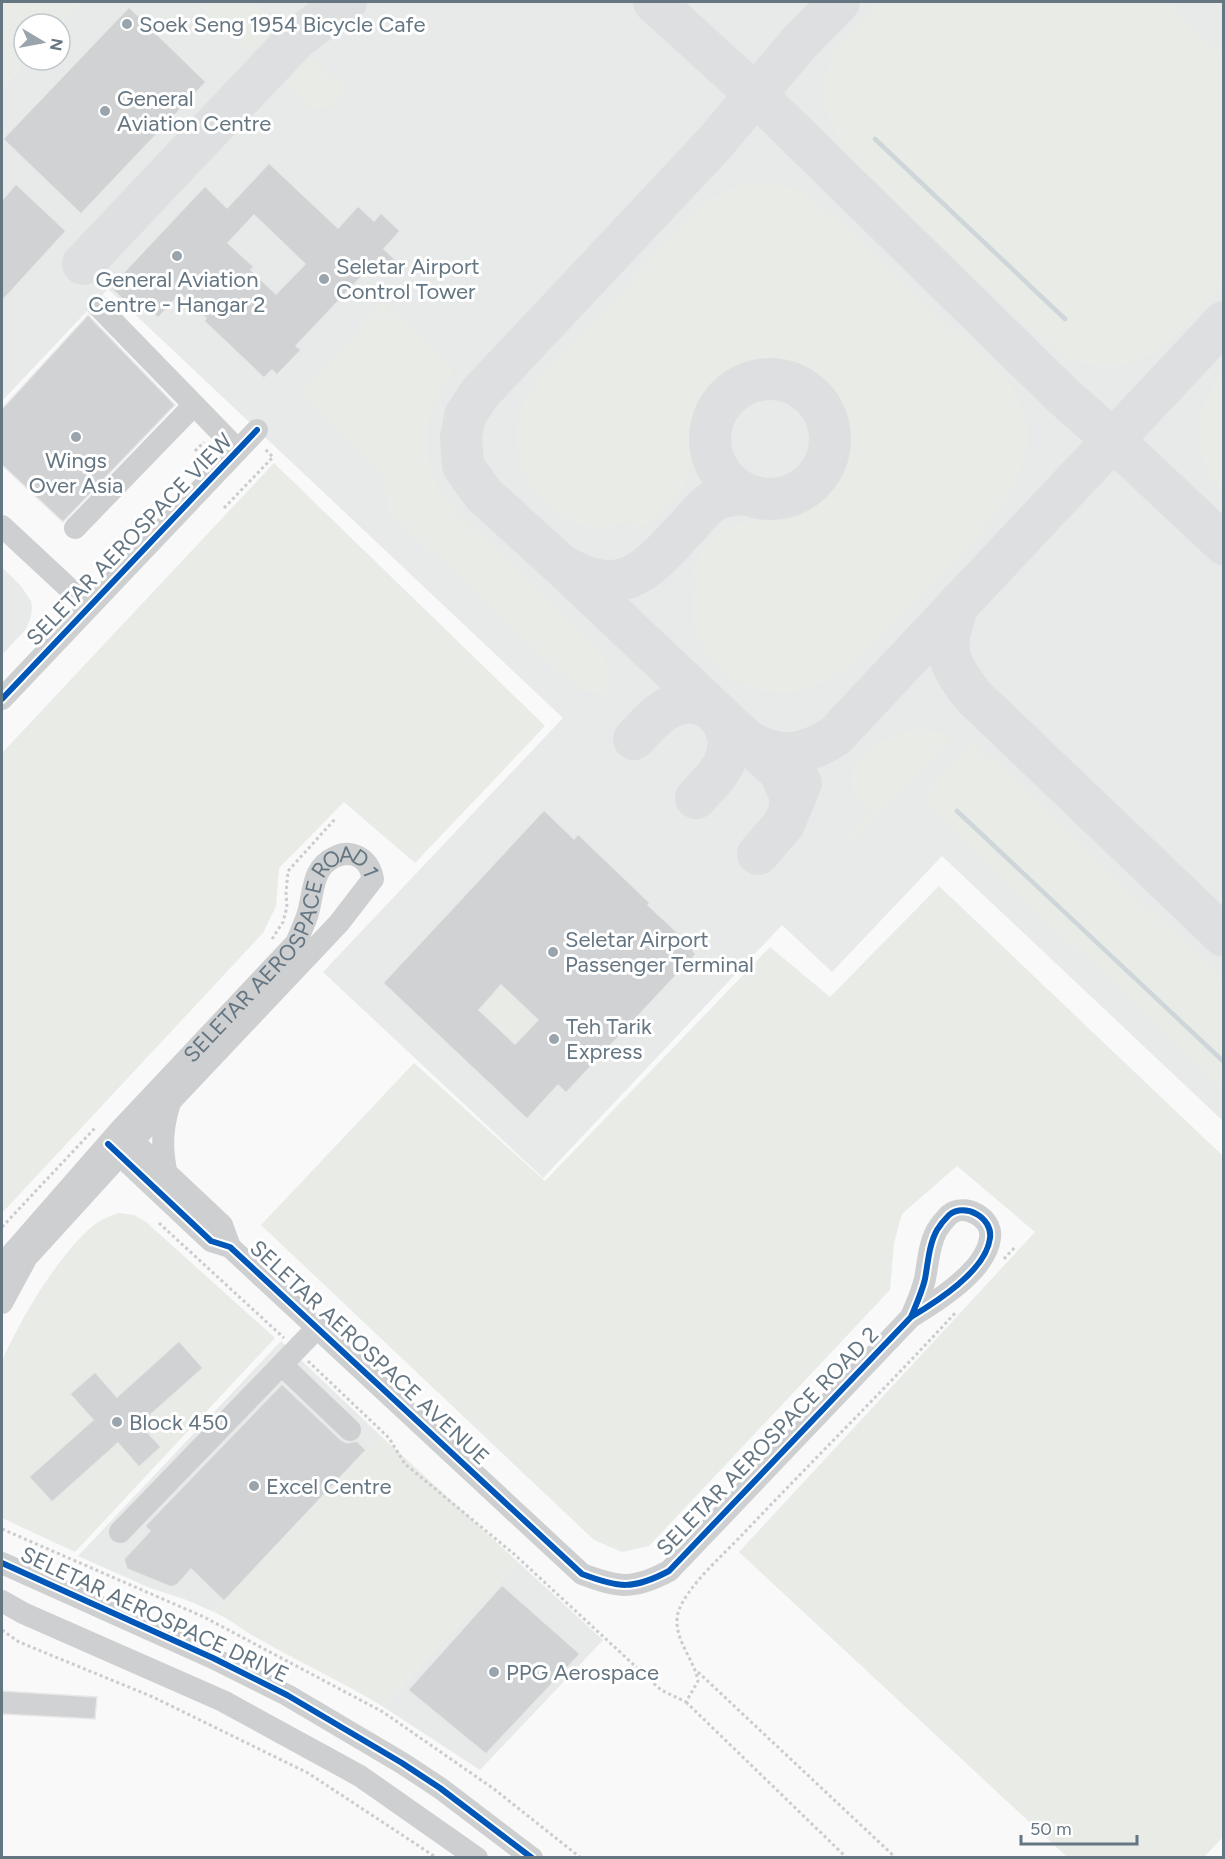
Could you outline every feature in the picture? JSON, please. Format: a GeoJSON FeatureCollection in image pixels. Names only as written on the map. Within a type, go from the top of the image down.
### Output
{"type":"FeatureCollection","features":[{"type":"Feature","properties":{"kind":"street"},"geometry":{"type":"LineString","coordinates":[[97,305],[194,405],[249,439]]}},
{"type":"Feature","properties":{"kind":"street"},"geometry":{"type":"LineString","coordinates":[[75,528],[194,405]]}},
{"type":"Feature","properties":{"kind":"street","name":"SELETAR AEROSPACE VIEW"},"geometry":{"type":"LineString","coordinates":[[2,699],[249,439]]}},
{"type":"Feature","properties":{"kind":"street","name":"SELETAR AEROSPACE VIEW"},"geometry":{"type":"LineString","coordinates":[[2,526],[88,607]]}},
{"type":"Feature","properties":{"kind":"street","name":"SELETAR AEROSPACE ROAD 1"},"geometry":{"type":"LineString","coordinates":[[2,1270],[9,1257],[116,1139],[250,1006],[339,924],[374,879],[371,870],[363,860],[353,854],[343,854],[320,867],[312,889],[308,913],[296,943],[250,1006],[171,1101],[116,1139],[89,1189],[27,1257],[2,1303]]}},
{"type":"Feature","properties":{"kind":"street"},"geometry":{"type":"LineString","coordinates":[[89,1189],[103,1183],[117,1181],[161,1181],[162,1136],[171,1101]]}},
{"type":"Feature","properties":{"kind":"street","name":"SELETAR AEROSPACE AVENUE"},"geometry":{"type":"LineString","coordinates":[[116,1139],[161,1181],[222,1225],[230,1247],[582,1574],[609,1584]]}},
{"type":"Feature","properties":{"kind":"street","name":"SELETAR AEROSPACE ROAD 2"},"geometry":{"type":"LineString","coordinates":[[609,1584],[633,1585],[669,1572],[910,1317],[945,1296],[964,1280],[985,1254],[991,1238],[987,1223],[979,1214],[963,1210],[950,1214],[936,1230],[921,1294],[910,1317]]}},
{"type":"Feature","properties":{"kind":"street"},"geometry":{"type":"LineString","coordinates":[[120,1532],[317,1328]]}},
{"type":"Feature","properties":{"kind":"street"},"geometry":{"type":"LineString","coordinates":[[289,1357],[350,1430]]}},
{"type":"Feature","properties":{"kind":"street","name":"SELETAR AEROSPACE DRIVE"},"geometry":{"type":"LineString","coordinates":[[2,1563],[213,1658],[287,1695],[440,1788],[532,1857]]}},
{"type":"Feature","properties":{"kind":"street"},"geometry":{"type":"LineString","coordinates":[[2,1601],[23,1613],[223,1701],[360,1776],[477,1857]]}},
{"type":"Feature","properties":{"kind":"path"},"geometry":{"type":"LineString","coordinates":[[224,508],[273,457],[249,439]]}},
{"type":"Feature","properties":{"kind":"path"},"geometry":{"type":"LineString","coordinates":[[265,946],[282,922],[288,908],[286,893],[288,871],[335,819]]}},
{"type":"Feature","properties":{"kind":"path"},"geometry":{"type":"LineString","coordinates":[[2,1227],[116,1139]]}},
{"type":"Feature","properties":{"kind":"path"},"geometry":{"type":"LineString","coordinates":[[159,1223],[289,1357],[390,1438],[405,1464],[514,1554],[661,1690],[686,1702],[847,1857]]}},
{"type":"Feature","properties":{"kind":"path"},"geometry":{"type":"LineString","coordinates":[[999,1264],[1015,1247]]}},
{"type":"Feature","properties":{"kind":"path"},"geometry":{"type":"LineString","coordinates":[[896,1857],[696,1671],[685,1652],[678,1629],[678,1613],[690,1590],[784,1490],[908,1365],[961,1306]]}},
{"type":"Feature","properties":{"kind":"path"},"geometry":{"type":"LineString","coordinates":[[2,1529],[204,1617],[383,1712],[494,1789],[580,1857]]}},
{"type":"Feature","properties":{"kind":"path"},"geometry":{"type":"LineString","coordinates":[[2,1630],[20,1642],[153,1697],[308,1773],[437,1857]]}},
{"type":"Feature","properties":{"kind":"path"},"geometry":{"type":"LineString","coordinates":[[686,1702],[698,1682],[696,1671]]}},
{"type":"Feature","properties":{"kind":"shaded area"},"geometry":{"type":"Polygon","coordinates":[[[2,2],[82,2],[72,12],[12,12],[12,72],[16,72],[2,87],[2,2]]]}},
{"type":"Feature","properties":{"kind":"shaded area"},"geometry":{"type":"Polygon","coordinates":[[[82,2],[1223,2],[1223,1121],[942,856],[832,972],[782,925],[543,1178],[323,972],[563,718],[108,289],[2,401],[2,87],[16,72],[72,72],[72,12],[82,2]]]}},
{"type":"Feature","properties":{"kind":"shaded area"},"geometry":{"type":"Polygon","coordinates":[[[197,2],[252,2],[278,26],[252,54],[197,2]]]}},
{"type":"Feature","properties":{"kind":"shaded area"},"geometry":{"type":"Polygon","coordinates":[[[877,2],[1167,2],[1223,55],[1223,286],[1174,337],[1156,351],[1137,361],[1117,366],[1094,365],[1068,358],[1045,343],[858,167],[837,138],[826,111],[824,80],[834,50],[877,2]]]}},
{"type":"Feature","properties":{"kind":"shaded area"},"geometry":{"type":"Polygon","coordinates":[[[312,57],[348,91],[328,107],[312,108],[286,84],[312,57]]]}},
{"type":"Feature","properties":{"kind":"shaded area"},"geometry":{"type":"Polygon","coordinates":[[[774,182],[800,191],[821,205],[1007,379],[1021,405],[1028,432],[1026,452],[1018,477],[994,516],[885,634],[870,649],[836,675],[797,692],[777,693],[757,689],[738,681],[721,670],[707,655],[697,637],[692,617],[695,581],[689,578],[708,544],[726,528],[744,522],[786,520],[797,516],[818,504],[835,487],[846,466],[851,433],[843,404],[826,381],[803,366],[776,358],[747,361],[721,374],[699,399],[695,407],[691,422],[689,473],[680,493],[666,510],[637,528],[633,521],[597,528],[563,517],[548,506],[526,478],[516,444],[519,414],[538,380],[699,208],[718,195],[742,185],[774,182]]]}},
{"type":"Feature","properties":{"kind":"shaded area"},"geometry":{"type":"Polygon","coordinates":[[[383,303],[454,371],[442,389],[428,426],[429,463],[435,481],[460,516],[602,652],[608,674],[605,696],[578,689],[388,511],[384,476],[307,401],[304,387],[383,303]]]}},
{"type":"Feature","properties":{"kind":"shaded area"},"geometry":{"type":"Polygon","coordinates":[[[1223,374],[1223,491],[1204,464],[1198,433],[1205,402],[1212,387],[1223,374]]]}},
{"type":"Feature","properties":{"kind":"shaded area"},"geometry":{"type":"Polygon","coordinates":[[[274,463],[545,726],[415,863],[344,802],[279,868],[276,906],[263,933],[2,1213],[2,753],[274,463]]]}},
{"type":"Feature","properties":{"kind":"shaded area"},"geometry":{"type":"Polygon","coordinates":[[[2,567],[21,586],[31,601],[32,608],[26,629],[2,655],[2,567]]]}},
{"type":"Feature","properties":{"kind":"shaded area"},"geometry":{"type":"Polygon","coordinates":[[[919,729],[949,733],[952,736],[854,840],[847,834],[870,810],[852,788],[853,769],[867,751],[899,734],[919,729]]]}},
{"type":"Feature","properties":{"kind":"shaded area"},"geometry":{"type":"Polygon","coordinates":[[[971,745],[978,746],[1223,979],[1223,1088],[935,815],[927,800],[929,790],[971,745]]]}},
{"type":"Feature","properties":{"kind":"shaded area"},"geometry":{"type":"Polygon","coordinates":[[[939,886],[1223,1156],[1224,1836],[1204,1857],[1067,1857],[739,1552],[1035,1232],[957,1166],[902,1214],[894,1243],[890,1290],[649,1546],[622,1552],[594,1540],[261,1225],[414,1063],[545,1181],[770,947],[830,997],[939,886]]]}},
{"type":"Feature","properties":{"kind":"shaded area"},"geometry":{"type":"Polygon","coordinates":[[[501,985],[538,1020],[515,1044],[479,1010],[501,985]]]}},
{"type":"Feature","properties":{"kind":"shaded area"},"geometry":{"type":"Polygon","coordinates":[[[119,1213],[134,1215],[146,1222],[275,1338],[75,1552],[2,1518],[2,1361],[30,1307],[67,1252],[94,1225],[119,1213]]]}},
{"type":"Feature","properties":{"kind":"shaded area","name":"Excel Centre"},"geometry":{"type":"Polygon","coordinates":[[[281,1341],[381,1436],[214,1612],[150,1588],[78,1556],[281,1341]]]}},
{"type":"Feature","properties":{"kind":"shaded area"},"geometry":{"type":"Polygon","coordinates":[[[381,1436],[518,1562],[382,1706],[214,1612],[381,1436]]]}},
{"type":"Feature","properties":{"kind":"shaded area","name":"PPG Aerospace"},"geometry":{"type":"Polygon","coordinates":[[[518,1562],[603,1640],[480,1770],[382,1706],[518,1562]]]}},
{"type":"Feature","properties":{"kind":"building","name":"General Aviation Centre"},"geometry":{"type":"Polygon","coordinates":[[[129,7],[206,82],[81,214],[3,139],[67,72],[72,72],[72,67],[129,7]]]}},
{"type":"Feature","properties":{"kind":"building","name":"Seletar Airport Control Tower"},"geometry":{"type":"Polygon","coordinates":[[[269,163],[338,228],[358,206],[374,221],[381,213],[400,231],[384,249],[397,261],[389,269],[378,259],[296,346],[301,350],[277,375],[272,370],[264,378],[204,321],[206,318],[180,294],[158,318],[148,308],[140,316],[110,287],[205,186],[227,208],[269,163]],[[254,215],[228,243],[254,267],[251,270],[276,294],[305,264],[254,215]]]}},
{"type":"Feature","properties":{"kind":"building"},"geometry":{"type":"Polygon","coordinates":[[[16,184],[66,231],[2,301],[2,200],[16,184]]]}},
{"type":"Feature","properties":{"kind":"building","name":"Wings Over Asia"},"geometry":{"type":"Polygon","coordinates":[[[88,315],[175,405],[63,522],[2,465],[2,409],[88,315]]]}},
{"type":"Feature","properties":{"kind":"building","name":"Seletar Airport Passenger Terminal"},"geometry":{"type":"Polygon","coordinates":[[[544,810],[574,839],[578,834],[650,903],[648,905],[695,949],[693,951],[696,954],[566,1093],[558,1085],[527,1119],[383,983],[544,810]],[[501,985],[479,1010],[515,1044],[538,1020],[501,985]]]}},
{"type":"Feature","properties":{"kind":"building","name":"Block 450"},"geometry":{"type":"Polygon","coordinates":[[[179,1341],[203,1368],[140,1424],[161,1447],[139,1467],[118,1443],[52,1502],[29,1477],[93,1420],[70,1394],[95,1372],[117,1397],[179,1341]]]}},
{"type":"Feature","properties":{"kind":"building","name":"Excel Centre"},"geometry":{"type":"Polygon","coordinates":[[[282,1384],[341,1440],[347,1443],[357,1441],[366,1450],[224,1601],[191,1569],[177,1585],[171,1587],[127,1569],[124,1559],[150,1531],[145,1526],[282,1384]]]}},
{"type":"Feature","properties":{"kind":"building","name":"PPG Aerospace"},"geometry":{"type":"Polygon","coordinates":[[[502,1585],[580,1654],[486,1754],[408,1690],[502,1585]]]}},
{"type":"Feature","properties":{"kind":"building"},"geometry":{"type":"Polygon","coordinates":[[[2,1691],[97,1697],[95,1719],[2,1714],[2,1691]]]}},
{"type":"Feature","properties":{"kind":"waterway"},"geometry":{"type":"LineString","coordinates":[[875,139],[1065,319]]}},
{"type":"Feature","properties":{"kind":"waterway"},"geometry":{"type":"LineString","coordinates":[[957,811],[1224,1062]]}},
{"type":"Feature","properties":{"kind":"taxiway"},"geometry":{"type":"LineString","coordinates":[[83,264],[297,38],[346,2]]}},
{"type":"Feature","properties":{"kind":"taxiway"},"geometry":{"type":"LineString","coordinates":[[654,2],[756,95],[1062,395],[1224,544]]}},
{"type":"Feature","properties":{"kind":"taxiway"},"geometry":{"type":"LineString","coordinates":[[790,809],[790,795],[780,772],[483,494],[463,466],[461,438],[465,416],[479,394],[713,145],[798,44],[839,2]]}},
{"type":"Feature","properties":{"kind":"taxiway"},"geometry":{"type":"LineString","coordinates":[[748,741],[771,751],[792,753],[813,748],[835,736],[1224,322]]}},
{"type":"Feature","properties":{"kind":"taxiway"},"geometry":{"type":"LineString","coordinates":[[770,379],[793,384],[812,397],[825,416],[830,439],[825,462],[812,481],[793,494],[770,499],[747,494],[728,481],[715,462],[710,439],[715,416],[728,397],[747,384],[770,379]]}},
{"type":"Feature","properties":{"kind":"taxiway"},"geometry":{"type":"LineString","coordinates":[[565,567],[586,577],[605,581],[621,580],[649,565],[709,504],[724,497],[745,494]]}},
{"type":"Feature","properties":{"kind":"taxiway"},"geometry":{"type":"LineString","coordinates":[[960,602],[950,630],[949,651],[956,672],[973,696],[1224,936]]}},
{"type":"Feature","properties":{"kind":"taxiway"},"geometry":{"type":"LineString","coordinates":[[634,739],[657,716],[673,706],[686,703],[698,704],[709,708],[718,716],[728,736],[725,761],[716,776],[696,798]]}},
{"type":"Feature","properties":{"kind":"taxiway"},"geometry":{"type":"LineString","coordinates":[[758,854],[784,824],[801,783]]}},
{"type":"Feature","properties":{"kind":"cycle path"},"geometry":{"type":"LineString","coordinates":[[2,699],[257,430]]}},
{"type":"Feature","properties":{"kind":"cycle path"},"geometry":{"type":"LineString","coordinates":[[108,1144],[211,1241],[230,1247],[582,1574],[606,1582],[635,1584],[669,1571],[911,1317],[946,1294],[970,1274],[986,1250],[990,1238],[987,1224],[977,1214],[963,1210],[955,1211],[938,1228],[930,1247],[924,1284],[911,1317]]}},
{"type":"Feature","properties":{"kind":"cycle path"},"geometry":{"type":"LineString","coordinates":[[2,1563],[213,1658],[287,1695],[440,1788],[532,1858]]}},
{"type":"Feature","properties":{"kind":"place","name":"Soek Seng 1954 Bicycle Cafe"},"geometry":{"type":"Point","coordinates":[127,24]}},
{"type":"Feature","properties":{"kind":"place","name":"General Aviation Centre"},"geometry":{"type":"Point","coordinates":[105,111]}},
{"type":"Feature","properties":{"kind":"place","name":"General Aviation Centre - Hangar 2"},"geometry":{"type":"Point","coordinates":[177,256]}},
{"type":"Feature","properties":{"kind":"place","name":"Seletar Airport Control Tower"},"geometry":{"type":"Point","coordinates":[324,279]}},
{"type":"Feature","properties":{"kind":"place","name":"Wings Over Asia"},"geometry":{"type":"Point","coordinates":[76,437]}},
{"type":"Feature","properties":{"kind":"place","name":"Seletar Airport Passenger Terminal"},"geometry":{"type":"Point","coordinates":[553,952]}},
{"type":"Feature","properties":{"kind":"place","name":"Teh Tarik Express"},"geometry":{"type":"Point","coordinates":[554,1039]}},
{"type":"Feature","properties":{"kind":"place","name":"Block 450"},"geometry":{"type":"Point","coordinates":[117,1422]}},
{"type":"Feature","properties":{"kind":"place","name":"Excel Centre"},"geometry":{"type":"Point","coordinates":[254,1486]}},
{"type":"Feature","properties":{"kind":"place","name":"PPG Aerospace"},"geometry":{"type":"Point","coordinates":[494,1672]}}]}
